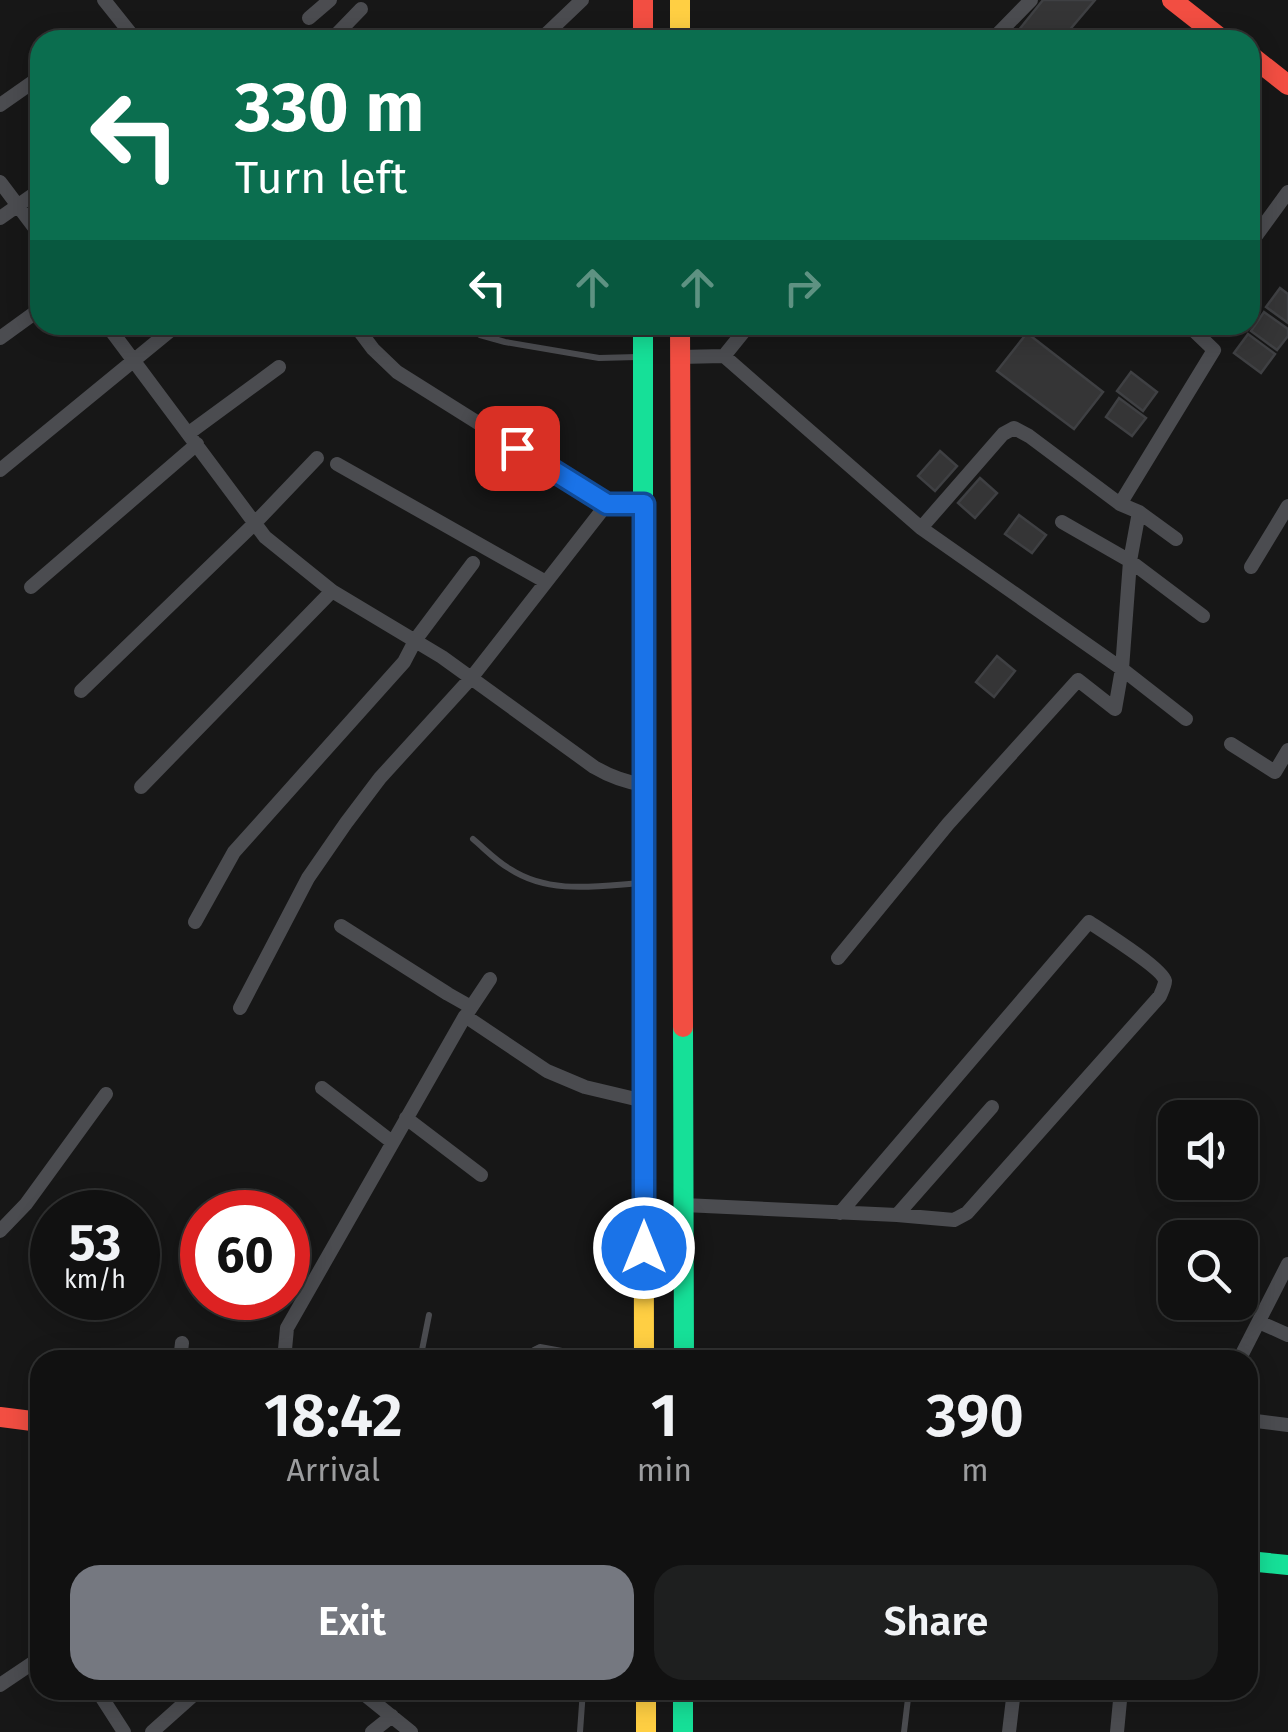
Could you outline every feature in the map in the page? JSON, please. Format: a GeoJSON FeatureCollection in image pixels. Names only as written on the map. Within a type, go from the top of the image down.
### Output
{"type":"FeatureCollection","features":[{"type":"Feature","properties":{"kind":"main road"},"geometry":{"type":"LineString","coordinates":[[643,0],[643,30]]}},
{"type":"Feature","properties":{"kind":"main road"},"geometry":{"type":"LineString","coordinates":[[680,0],[680,30]]}},
{"type":"Feature","properties":{"kind":"main road"},"geometry":{"type":"LineString","coordinates":[[1172,0],[1210,30]]}},
{"type":"Feature","properties":{"kind":"main road"},"geometry":{"type":"LineString","coordinates":[[1188,0],[1228,30]]}},
{"type":"Feature","properties":{"kind":"main road"},"geometry":{"type":"LineString","coordinates":[[1260,63],[1288,86]]}},
{"type":"Feature","properties":{"kind":"main road"},"geometry":{"type":"LineString","coordinates":[[644,335],[644,1350]]}},
{"type":"Feature","properties":{"kind":"main road"},"geometry":{"type":"LineString","coordinates":[[680,335],[688,1350]]}},
{"type":"Feature","properties":{"kind":"main road"},"geometry":{"type":"LineString","coordinates":[[0,1418],[30,1421]]}},
{"type":"Feature","properties":{"kind":"main road"},"geometry":{"type":"LineString","coordinates":[[1258,1562],[1288,1565]]}},
{"type":"Feature","properties":{"kind":"main road"},"geometry":{"type":"LineString","coordinates":[[646,1700],[646,1732]]}},
{"type":"Feature","properties":{"kind":"main road"},"geometry":{"type":"LineString","coordinates":[[683,1732],[684,1700]]}},
{"type":"Feature","properties":{"kind":"street"},"geometry":{"type":"LineString","coordinates":[[104,0],[128,30]]}},
{"type":"Feature","properties":{"kind":"street"},"geometry":{"type":"LineString","coordinates":[[309,18],[330,0]]}},
{"type":"Feature","properties":{"kind":"street"},"geometry":{"type":"LineString","coordinates":[[550,30],[582,0]]}},
{"type":"Feature","properties":{"kind":"street"},"geometry":{"type":"LineString","coordinates":[[1002,30],[1030,0]]}},
{"type":"Feature","properties":{"kind":"street"},"geometry":{"type":"LineString","coordinates":[[345,30],[361,9]]}},
{"type":"Feature","properties":{"kind":"street"},"geometry":{"type":"LineString","coordinates":[[0,105],[30,84]]}},
{"type":"Feature","properties":{"kind":"street"},"geometry":{"type":"LineString","coordinates":[[0,182],[30,222]]}},
{"type":"Feature","properties":{"kind":"street"},"geometry":{"type":"LineString","coordinates":[[1260,230],[1288,192]]}},
{"type":"Feature","properties":{"kind":"street"},"geometry":{"type":"LineString","coordinates":[[0,218],[30,197]]}},
{"type":"Feature","properties":{"kind":"street"},"geometry":{"type":"LineString","coordinates":[[0,338],[30,316]]}},
{"type":"Feature","properties":{"kind":"street"},"geometry":{"type":"LineString","coordinates":[[114,335],[264,537],[332,591],[416,639],[610,776],[644,784]]}},
{"type":"Feature","properties":{"kind":"street"},"geometry":{"type":"LineString","coordinates":[[0,470],[164,335]]}},
{"type":"Feature","properties":{"kind":"street"},"geometry":{"type":"LineString","coordinates":[[362,335],[397,372],[607,504],[644,504]]}},
{"type":"Feature","properties":{"kind":"street"},"geometry":{"type":"LineString","coordinates":[[724,356],[741,335]]}},
{"type":"Feature","properties":{"kind":"street"},"geometry":{"type":"LineString","coordinates":[[1120,504],[1214,350],[1198,335]]}},
{"type":"Feature","properties":{"kind":"street"},"geometry":{"type":"LineString","coordinates":[[680,357],[724,356],[921,528],[1122,669],[1186,719]]}},
{"type":"Feature","properties":{"kind":"street"},"geometry":{"type":"LineString","coordinates":[[31,587],[193,438],[279,367]]}},
{"type":"Feature","properties":{"kind":"street"},"geometry":{"type":"LineString","coordinates":[[921,528],[1003,434],[1014,428],[1176,539]]}},
{"type":"Feature","properties":{"kind":"street"},"geometry":{"type":"LineString","coordinates":[[81,691],[317,458]]}},
{"type":"Feature","properties":{"kind":"street"},"geometry":{"type":"LineString","coordinates":[[337,464],[546,582]]}},
{"type":"Feature","properties":{"kind":"street"},"geometry":{"type":"LineString","coordinates":[[240,1008],[308,878],[346,823],[380,778],[472,677],[607,504]]}},
{"type":"Feature","properties":{"kind":"street"},"geometry":{"type":"LineString","coordinates":[[1250,568],[1288,506]]}},
{"type":"Feature","properties":{"kind":"street"},"geometry":{"type":"LineString","coordinates":[[838,958],[948,824],[1078,680],[1115,709],[1130,561],[1140,512]]}},
{"type":"Feature","properties":{"kind":"street"},"geometry":{"type":"LineString","coordinates":[[1062,522],[1130,561],[1203,616]]}},
{"type":"Feature","properties":{"kind":"street"},"geometry":{"type":"LineString","coordinates":[[196,922],[234,852],[404,662],[416,639],[473,562]]}},
{"type":"Feature","properties":{"kind":"street"},"geometry":{"type":"LineString","coordinates":[[141,787],[332,591]]}},
{"type":"Feature","properties":{"kind":"street"},"geometry":{"type":"LineString","coordinates":[[1232,744],[1275,772],[1288,750]]}},
{"type":"Feature","properties":{"kind":"street"},"geometry":{"type":"LineString","coordinates":[[684,1205],[954,1220],[967,1213],[1160,996],[1165,984],[1160,973],[1088,922],[840,1213]]}},
{"type":"Feature","properties":{"kind":"street"},"geometry":{"type":"LineString","coordinates":[[342,926],[448,994],[547,1071],[586,1087],[644,1101]]}},
{"type":"Feature","properties":{"kind":"street"},"geometry":{"type":"LineString","coordinates":[[285,1350],[287,1328],[468,1011],[490,980]]}},
{"type":"Feature","properties":{"kind":"street"},"geometry":{"type":"LineString","coordinates":[[322,1088],[392,1142]]}},
{"type":"Feature","properties":{"kind":"street"},"geometry":{"type":"LineString","coordinates":[[0,1231],[26,1204],[106,1094]]}},
{"type":"Feature","properties":{"kind":"street"},"geometry":{"type":"LineString","coordinates":[[897,1215],[992,1107]]}},
{"type":"Feature","properties":{"kind":"street"},"geometry":{"type":"LineString","coordinates":[[406,1118],[480,1175]]}},
{"type":"Feature","properties":{"kind":"street"},"geometry":{"type":"LineString","coordinates":[[1244,1350],[1288,1264]]}},
{"type":"Feature","properties":{"kind":"street"},"geometry":{"type":"LineString","coordinates":[[1259,1322],[1288,1335]]}},
{"type":"Feature","properties":{"kind":"street"},"geometry":{"type":"LineString","coordinates":[[181,1350],[182,1343]]}},
{"type":"Feature","properties":{"kind":"street"},"geometry":{"type":"LineString","coordinates":[[1258,1421],[1288,1425]]}},
{"type":"Feature","properties":{"kind":"street"},"geometry":{"type":"LineString","coordinates":[[0,1685],[30,1665]]}},
{"type":"Feature","properties":{"kind":"street"},"geometry":{"type":"LineString","coordinates":[[104,1700],[124,1732]]}},
{"type":"Feature","properties":{"kind":"street"},"geometry":{"type":"LineString","coordinates":[[152,1732],[189,1700]]}},
{"type":"Feature","properties":{"kind":"street"},"geometry":{"type":"LineString","coordinates":[[372,1700],[412,1732]]}},
{"type":"Feature","properties":{"kind":"street"},"geometry":{"type":"LineString","coordinates":[[1009,1732],[1013,1700]]}},
{"type":"Feature","properties":{"kind":"street"},"geometry":{"type":"LineString","coordinates":[[1117,1732],[1121,1700]]}},
{"type":"Feature","properties":{"kind":"street"},"geometry":{"type":"LineString","coordinates":[[372,1732],[392,1716]]}},
{"type":"Feature","properties":{"kind":"lane"},"geometry":{"type":"LineString","coordinates":[[480,335],[599,358],[644,357]]}},
{"type":"Feature","properties":{"kind":"lane"},"geometry":{"type":"LineString","coordinates":[[473,838],[514,872],[535,881],[573,888],[644,882]]}},
{"type":"Feature","properties":{"kind":"lane"},"geometry":{"type":"LineString","coordinates":[[422,1350],[429,1314]]}},
{"type":"Feature","properties":{"kind":"lane"},"geometry":{"type":"LineString","coordinates":[[580,1732],[582,1700]]}},
{"type":"Feature","properties":{"kind":"lane"},"geometry":{"type":"LineString","coordinates":[[904,1732],[908,1700]]}},
{"type":"Feature","properties":{"kind":"building"},"geometry":{"type":"Polygon","coordinates":[[[1043,0],[1095,0],[1070,30],[1019,30],[1043,0]]]}},
{"type":"Feature","properties":{"kind":"building"},"geometry":{"type":"Polygon","coordinates":[[[1280,288],[1288,294],[1288,323],[1266,307],[1280,288]]]}},
{"type":"Feature","properties":{"kind":"building"},"geometry":{"type":"Polygon","coordinates":[[[1264,312],[1288,329],[1288,336],[1277,350],[1256,335],[1260,335],[1264,312]]]}},
{"type":"Feature","properties":{"kind":"building"},"geometry":{"type":"Polygon","coordinates":[[[1025,335],[1030,335],[1103,392],[1074,429],[997,371],[1025,335]]]}},
{"type":"Feature","properties":{"kind":"building"},"geometry":{"type":"Polygon","coordinates":[[[1249,335],[1275,354],[1261,373],[1234,353],[1249,335]]]}},
{"type":"Feature","properties":{"kind":"building"},"geometry":{"type":"Polygon","coordinates":[[[1131,372],[1157,392],[1143,411],[1117,391],[1131,372]]]}},
{"type":"Feature","properties":{"kind":"building"},"geometry":{"type":"Polygon","coordinates":[[[1119,398],[1146,418],[1132,436],[1106,417],[1119,398]]]}},
{"type":"Feature","properties":{"kind":"building"},"geometry":{"type":"Polygon","coordinates":[[[940,451],[957,466],[935,491],[918,476],[940,451]]]}},
{"type":"Feature","properties":{"kind":"building"},"geometry":{"type":"Polygon","coordinates":[[[980,478],[997,493],[975,518],[958,503],[980,478]]]}},
{"type":"Feature","properties":{"kind":"building"},"geometry":{"type":"Polygon","coordinates":[[[1019,515],[1046,535],[1032,553],[1005,534],[1019,515]]]}},
{"type":"Feature","properties":{"kind":"building"},"geometry":{"type":"Polygon","coordinates":[[[997,656],[1015,671],[994,697],[976,682],[997,656]]]}},
{"type":"Feature","properties":{"kind":"traffic: fast"},"geometry":{"type":"LineString","coordinates":[[643,335],[643,808]]}},
{"type":"Feature","properties":{"kind":"traffic: fast"},"geometry":{"type":"LineString","coordinates":[[683,1027],[684,1350]]}},
{"type":"Feature","properties":{"kind":"traffic: fast"},"geometry":{"type":"LineString","coordinates":[[1258,1562],[1288,1565]]}},
{"type":"Feature","properties":{"kind":"traffic: fast"},"geometry":{"type":"LineString","coordinates":[[683,1700],[683,1732]]}},
{"type":"Feature","properties":{"kind":"traffic: slow"},"geometry":{"type":"LineString","coordinates":[[680,0],[680,30]]}},
{"type":"Feature","properties":{"kind":"traffic: slow"},"geometry":{"type":"LineString","coordinates":[[643,808],[644,1350]]}},
{"type":"Feature","properties":{"kind":"traffic: slow"},"geometry":{"type":"LineString","coordinates":[[646,1700],[646,1732]]}},
{"type":"Feature","properties":{"kind":"traffic: jam"},"geometry":{"type":"LineString","coordinates":[[643,0],[643,30]]}},
{"type":"Feature","properties":{"kind":"traffic: jam"},"geometry":{"type":"LineString","coordinates":[[1172,0],[1210,30]]}},
{"type":"Feature","properties":{"kind":"traffic: jam"},"geometry":{"type":"LineString","coordinates":[[1260,63],[1288,85]]}},
{"type":"Feature","properties":{"kind":"traffic: jam"},"geometry":{"type":"LineString","coordinates":[[680,335],[683,1027]]}},
{"type":"Feature","properties":{"kind":"traffic: jam"},"geometry":{"type":"LineString","coordinates":[[0,1417],[30,1421]]}},
{"type":"Feature","properties":{"kind":"route"},"geometry":{"type":"LineString","coordinates":[[517,448],[607,504],[644,504],[644,1248]]}}]}
